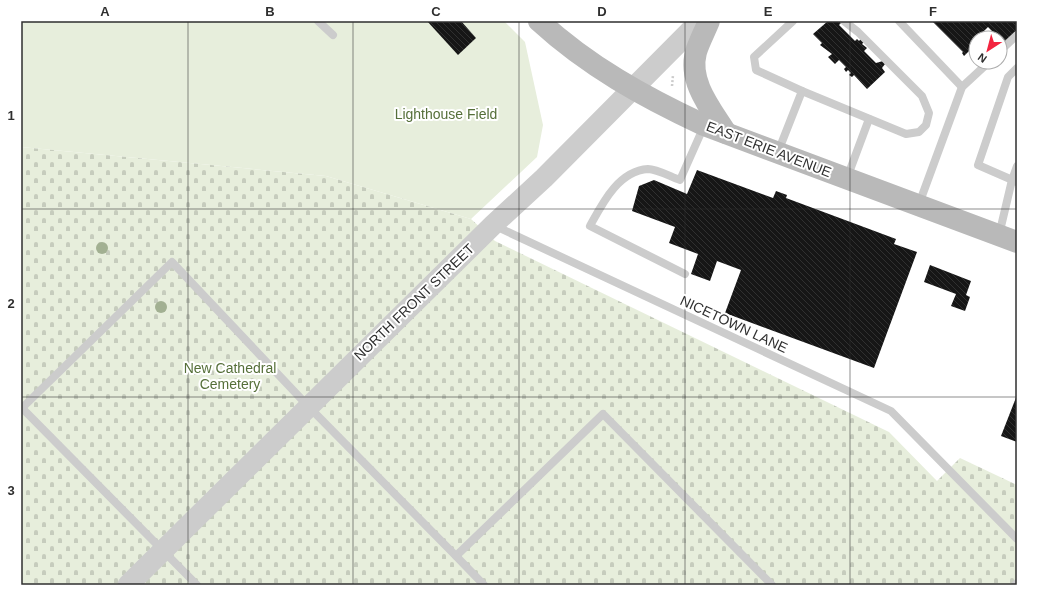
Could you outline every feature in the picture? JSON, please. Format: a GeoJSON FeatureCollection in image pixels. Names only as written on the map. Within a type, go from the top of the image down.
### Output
{"type":"FeatureCollection","features":[{"type":"Feature","properties":{"kind":"main road","name":"EAST ERIE AVENUE"},"geometry":{"type":"LineString","coordinates":[[539,21],[586,59],[631,89],[704,125],[1008,238]]}},
{"type":"Feature","properties":{"kind":"main road"},"geometry":{"type":"LineString","coordinates":[[709,21],[696,53],[694,70],[700,91],[726,133]]}},
{"type":"Feature","properties":{"kind":"street","name":"NORTH FRONT STREET"},"geometry":{"type":"LineString","coordinates":[[128,585],[493,225],[544,178],[700,21]]}},
{"type":"Feature","properties":{"kind":"lane"},"geometry":{"type":"LineString","coordinates":[[318,21],[332,35]]}},
{"type":"Feature","properties":{"kind":"lane"},"geometry":{"type":"LineString","coordinates":[[793,21],[754,57],[756,70],[802,91],[906,134],[919,132],[926,125],[929,113],[922,96],[858,32],[844,21]]}},
{"type":"Feature","properties":{"kind":"lane"},"geometry":{"type":"LineString","coordinates":[[899,21],[962,87]]}},
{"type":"Feature","properties":{"kind":"lane"},"geometry":{"type":"LineString","coordinates":[[1008,43],[1017,35]]}},
{"type":"Feature","properties":{"kind":"lane"},"geometry":{"type":"LineString","coordinates":[[1014,181],[978,165],[1008,77],[1017,68]]}},
{"type":"Feature","properties":{"kind":"lane"},"geometry":{"type":"LineString","coordinates":[[919,205],[962,87],[980,70]]}},
{"type":"Feature","properties":{"kind":"lane"},"geometry":{"type":"LineString","coordinates":[[778,153],[802,91]]}},
{"type":"Feature","properties":{"kind":"lane"},"geometry":{"type":"LineString","coordinates":[[847,178],[869,119]]}},
{"type":"Feature","properties":{"kind":"lane"},"geometry":{"type":"LineString","coordinates":[[686,274],[590,226],[614,188],[632,174],[649,169],[680,180],[704,125]]}},
{"type":"Feature","properties":{"kind":"lane"},"geometry":{"type":"LineString","coordinates":[[1008,238],[1017,166]]}},
{"type":"Feature","properties":{"kind":"lane","name":"NICETOWN LANE"},"geometry":{"type":"LineString","coordinates":[[493,225],[890,411],[1017,539]]}},
{"type":"Feature","properties":{"kind":"lane"},"geometry":{"type":"LineString","coordinates":[[197,585],[21,408],[172,262],[308,406],[484,585]]}},
{"type":"Feature","properties":{"kind":"lane"},"geometry":{"type":"LineString","coordinates":[[456,556],[603,414],[772,585]]}},
{"type":"Feature","properties":{"kind":"path"},"geometry":{"type":"LineString","coordinates":[[672,86],[673,71]]}},
{"type":"Feature","properties":{"kind":"green space","name":"Lighthouse Field"},"geometry":{"type":"Polygon","coordinates":[[[21,21],[504,21],[525,42],[543,125],[537,157],[471,219],[326,176],[21,147],[21,21]]]}},
{"type":"Feature","properties":{"kind":"green space","name":"New Cathedral Cemetery"},"geometry":{"type":"Polygon","coordinates":[[[21,147],[326,176],[471,219],[495,241],[889,432],[937,481],[960,458],[1017,485],[1017,585],[21,585],[21,147]]]}},
{"type":"Feature","properties":{"kind":"building"},"geometry":{"type":"Polygon","coordinates":[[[427,21],[461,21],[476,38],[458,55],[427,21]]]}},
{"type":"Feature","properties":{"kind":"building"},"geometry":{"type":"Polygon","coordinates":[[[828,21],[839,21],[841,23],[839,25],[855,41],[857,39],[859,41],[861,39],[864,42],[862,44],[867,48],[864,51],[876,63],[883,61],[885,64],[882,68],[885,72],[867,89],[854,75],[852,77],[849,75],[851,73],[848,70],[846,72],[844,69],[846,67],[839,60],[835,64],[828,57],[832,54],[820,45],[822,43],[813,34],[828,21]]]}},
{"type":"Feature","properties":{"kind":"building"},"geometry":{"type":"Polygon","coordinates":[[[932,21],[1017,21],[1017,30],[1008,39],[1008,30],[991,30],[988,27],[985,30],[968,30],[968,52],[964,56],[962,53],[963,52],[932,21]]]}},
{"type":"Feature","properties":{"kind":"building"},"geometry":{"type":"Polygon","coordinates":[[[697,170],[773,198],[776,191],[787,195],[786,198],[896,239],[894,244],[917,252],[874,368],[725,313],[741,270],[717,261],[710,281],[691,274],[698,254],[669,243],[675,227],[632,211],[639,186],[654,180],[687,194],[697,170]]]}},
{"type":"Feature","properties":{"kind":"building"},"geometry":{"type":"Polygon","coordinates":[[[930,265],[971,281],[966,295],[970,297],[965,311],[951,306],[956,294],[924,282],[930,265]]]}},
{"type":"Feature","properties":{"kind":"building"},"geometry":{"type":"Polygon","coordinates":[[[1017,395],[1017,442],[1001,436],[1017,395]]]}}]}
